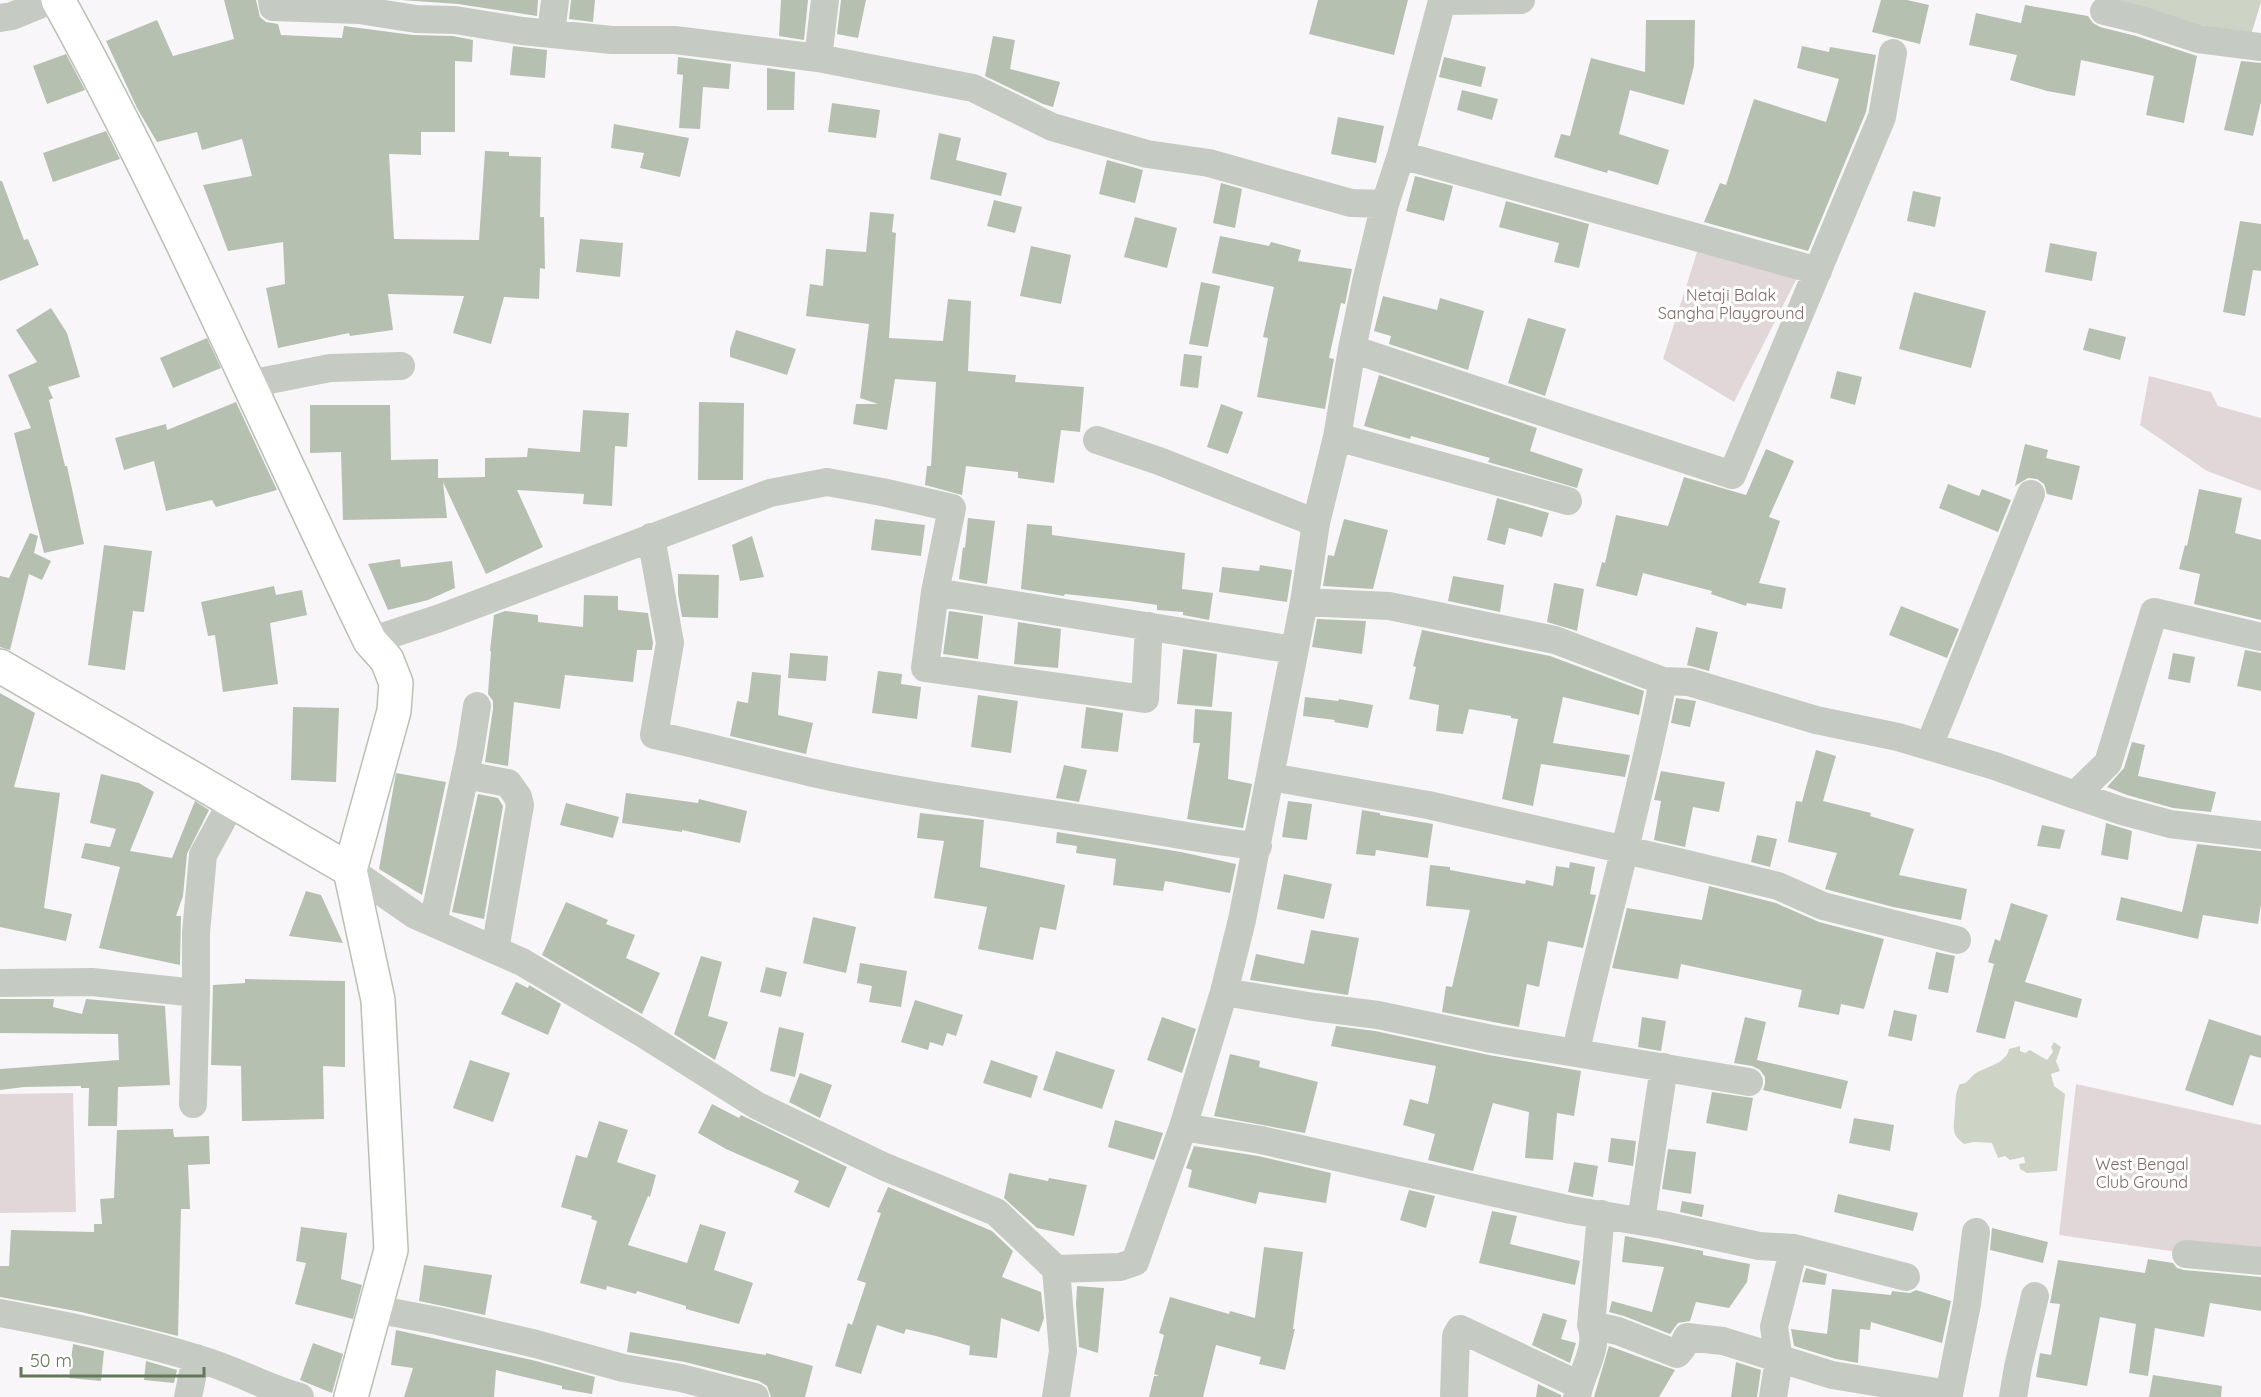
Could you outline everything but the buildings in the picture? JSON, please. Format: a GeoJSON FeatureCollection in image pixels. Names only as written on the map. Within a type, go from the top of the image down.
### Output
{"type":"FeatureCollection","features":[{"type":"Feature","properties":{"kind":"main road"},"geometry":{"type":"LineString","coordinates":[[58,0],[98,73],[217,314],[296,488],[370,641],[387,660],[396,683],[394,711],[350,870],[378,1000],[391,1250],[351,1397]]}},
{"type":"Feature","properties":{"kind":"main road"},"geometry":{"type":"LineString","coordinates":[[0,666],[350,870]]}},
{"type":"Feature","properties":{"kind":"street"},"geometry":{"type":"LineString","coordinates":[[0,18],[12,16],[51,0]]}},
{"type":"Feature","properties":{"kind":"street"},"geometry":{"type":"LineString","coordinates":[[272,0],[273,7],[358,10],[416,19],[455,20],[551,34],[612,40],[675,40],[818,58],[973,88],[1052,127],[1147,154],[1209,163],[1352,203],[1385,204]]}},
{"type":"Feature","properties":{"kind":"street"},"geometry":{"type":"LineString","coordinates":[[551,34],[555,0]]}},
{"type":"Feature","properties":{"kind":"street"},"geometry":{"type":"LineString","coordinates":[[818,58],[825,0]]}},
{"type":"Feature","properties":{"kind":"street"},"geometry":{"type":"LineString","coordinates":[[1056,1269],[1120,1268],[1135,1262],[1183,1127],[1224,992],[1258,846],[1304,602],[1316,523],[1337,436],[1352,349],[1385,204],[1401,154],[1441,0],[1521,0]]}},
{"type":"Feature","properties":{"kind":"street"},"geometry":{"type":"LineString","coordinates":[[2104,10],[2198,39],[2261,47]]}},
{"type":"Feature","properties":{"kind":"street"},"geometry":{"type":"LineString","coordinates":[[1352,349],[1732,476],[1882,117],[1893,53]]}},
{"type":"Feature","properties":{"kind":"street"},"geometry":{"type":"LineString","coordinates":[[1401,154],[1818,271]]}},
{"type":"Feature","properties":{"kind":"street"},"geometry":{"type":"LineString","coordinates":[[249,384],[330,368],[401,366]]}},
{"type":"Feature","properties":{"kind":"street"},"geometry":{"type":"LineString","coordinates":[[1337,436],[1568,501]]}},
{"type":"Feature","properties":{"kind":"street"},"geometry":{"type":"LineString","coordinates":[[1096,440],[1159,461],[1316,523]]}},
{"type":"Feature","properties":{"kind":"street"},"geometry":{"type":"LineString","coordinates":[[370,641],[440,618],[770,493],[827,482],[952,508],[935,592],[925,668],[1145,699],[1149,626]]}},
{"type":"Feature","properties":{"kind":"street"},"geometry":{"type":"LineString","coordinates":[[1929,746],[2031,494]]}},
{"type":"Feature","properties":{"kind":"street"},"geometry":{"type":"LineString","coordinates":[[651,537],[670,643],[654,735],[809,772],[933,796],[1215,842],[1258,846]]}},
{"type":"Feature","properties":{"kind":"street"},"geometry":{"type":"LineString","coordinates":[[935,592],[1294,650]]}},
{"type":"Feature","properties":{"kind":"street"},"geometry":{"type":"LineString","coordinates":[[1304,602],[1389,606],[1555,640],[1663,681],[1689,682],[1816,720],[1898,737],[1995,766],[2122,811],[2170,824],[2261,835]]}},
{"type":"Feature","properties":{"kind":"street"},"geometry":{"type":"LineString","coordinates":[[2075,795],[2108,763],[2154,612],[2261,637]]}},
{"type":"Feature","properties":{"kind":"street"},"geometry":{"type":"LineString","coordinates":[[1576,1051],[1623,850],[1650,750],[1663,681]]}},
{"type":"Feature","properties":{"kind":"street"},"geometry":{"type":"LineString","coordinates":[[433,923],[465,775],[477,706]]}},
{"type":"Feature","properties":{"kind":"street"},"geometry":{"type":"LineString","coordinates":[[465,775],[508,783],[518,796],[520,805],[495,950]]}},
{"type":"Feature","properties":{"kind":"street"},"geometry":{"type":"LineString","coordinates":[[1271,777],[1428,805],[1778,886],[1823,906],[1957,940]]}},
{"type":"Feature","properties":{"kind":"street"},"geometry":{"type":"LineString","coordinates":[[193,1104],[196,933],[203,855],[232,802]]}},
{"type":"Feature","properties":{"kind":"street"},"geometry":{"type":"LineString","coordinates":[[350,870],[415,915],[542,973],[756,1105],[885,1167],[996,1212],[1056,1269],[1063,1351],[1056,1397]]}},
{"type":"Feature","properties":{"kind":"street"},"geometry":{"type":"LineString","coordinates":[[0,983],[92,982],[196,993]]}},
{"type":"Feature","properties":{"kind":"street"},"geometry":{"type":"LineString","coordinates":[[1224,992],[1314,1008],[1378,1015],[1492,1039],[1576,1051],[1749,1082]]}},
{"type":"Feature","properties":{"kind":"street"},"geometry":{"type":"LineString","coordinates":[[1641,1221],[1664,1067]]}},
{"type":"Feature","properties":{"kind":"street"},"geometry":{"type":"LineString","coordinates":[[1183,1127],[1261,1140],[1571,1210],[1641,1221],[1759,1246],[1794,1248],[1906,1277]]}},
{"type":"Feature","properties":{"kind":"street"},"geometry":{"type":"LineString","coordinates":[[1454,1397],[1456,1336],[1460,1329],[1578,1391],[1590,1361],[1594,1334],[1591,1325],[1601,1214]]}},
{"type":"Feature","properties":{"kind":"street"},"geometry":{"type":"LineString","coordinates":[[1591,1325],[1618,1331],[1677,1354],[1683,1348],[1687,1337],[1724,1341],[1832,1375],[1954,1395],[1976,1232]]}},
{"type":"Feature","properties":{"kind":"street"},"geometry":{"type":"LineString","coordinates":[[1773,1397],[1779,1359],[1774,1327],[1794,1248]]}},
{"type":"Feature","properties":{"kind":"street"},"geometry":{"type":"LineString","coordinates":[[2186,1254],[2261,1261]]}},
{"type":"Feature","properties":{"kind":"street"},"geometry":{"type":"LineString","coordinates":[[2013,1397],[2035,1296]]}},
{"type":"Feature","properties":{"kind":"street"},"geometry":{"type":"LineString","coordinates":[[375,1309],[438,1321],[536,1344],[623,1368],[681,1378],[755,1397]]}},
{"type":"Feature","properties":{"kind":"street"},"geometry":{"type":"LineString","coordinates":[[0,1313],[114,1336],[196,1358],[300,1397]]}},
{"type":"Feature","properties":{"kind":"street"},"geometry":{"type":"LineString","coordinates":[[188,1397],[196,1358]]}},
{"type":"Feature","properties":{"kind":"green space","name":"Netaji Balak Sangha Playground"},"geometry":{"type":"Polygon","coordinates":[[[1699,246],[1800,272],[1734,402],[1663,359],[1699,246]]]}},
{"type":"Feature","properties":{"kind":"green space"},"geometry":{"type":"Polygon","coordinates":[[[2149,376],[2211,392],[2218,406],[2261,418],[2261,491],[2207,471],[2140,425],[2149,376]]]}},
{"type":"Feature","properties":{"kind":"green space","name":"West Bengal Club Ground"},"geometry":{"type":"Polygon","coordinates":[[[2076,1084],[2261,1125],[2261,1264],[2059,1235],[2076,1084]]]}},
{"type":"Feature","properties":{"kind":"green space"},"geometry":{"type":"Polygon","coordinates":[[[73,1093],[76,1212],[0,1213],[0,1094],[73,1093]]]}},
{"type":"Feature","properties":{"kind":"shaded area"},"geometry":{"type":"Polygon","coordinates":[[[2096,0],[2261,0],[2261,2],[2251,35],[2202,25],[2180,25],[2096,0]]]}},
{"type":"Feature","properties":{"kind":"shaded area"},"geometry":{"type":"Polygon","coordinates":[[[2054,1042],[2061,1047],[2056,1061],[2060,1071],[2051,1074],[2054,1086],[2065,1094],[2057,1171],[2027,1173],[2020,1169],[2019,1164],[2025,1163],[2024,1157],[2010,1160],[2005,1156],[1998,1158],[1992,1143],[1964,1144],[1958,1139],[1954,1125],[1959,1085],[2000,1061],[2009,1049],[2020,1046],[2020,1051],[2025,1053],[2030,1050],[2047,1060],[2053,1052],[2051,1047],[2054,1042]]]}}]}
